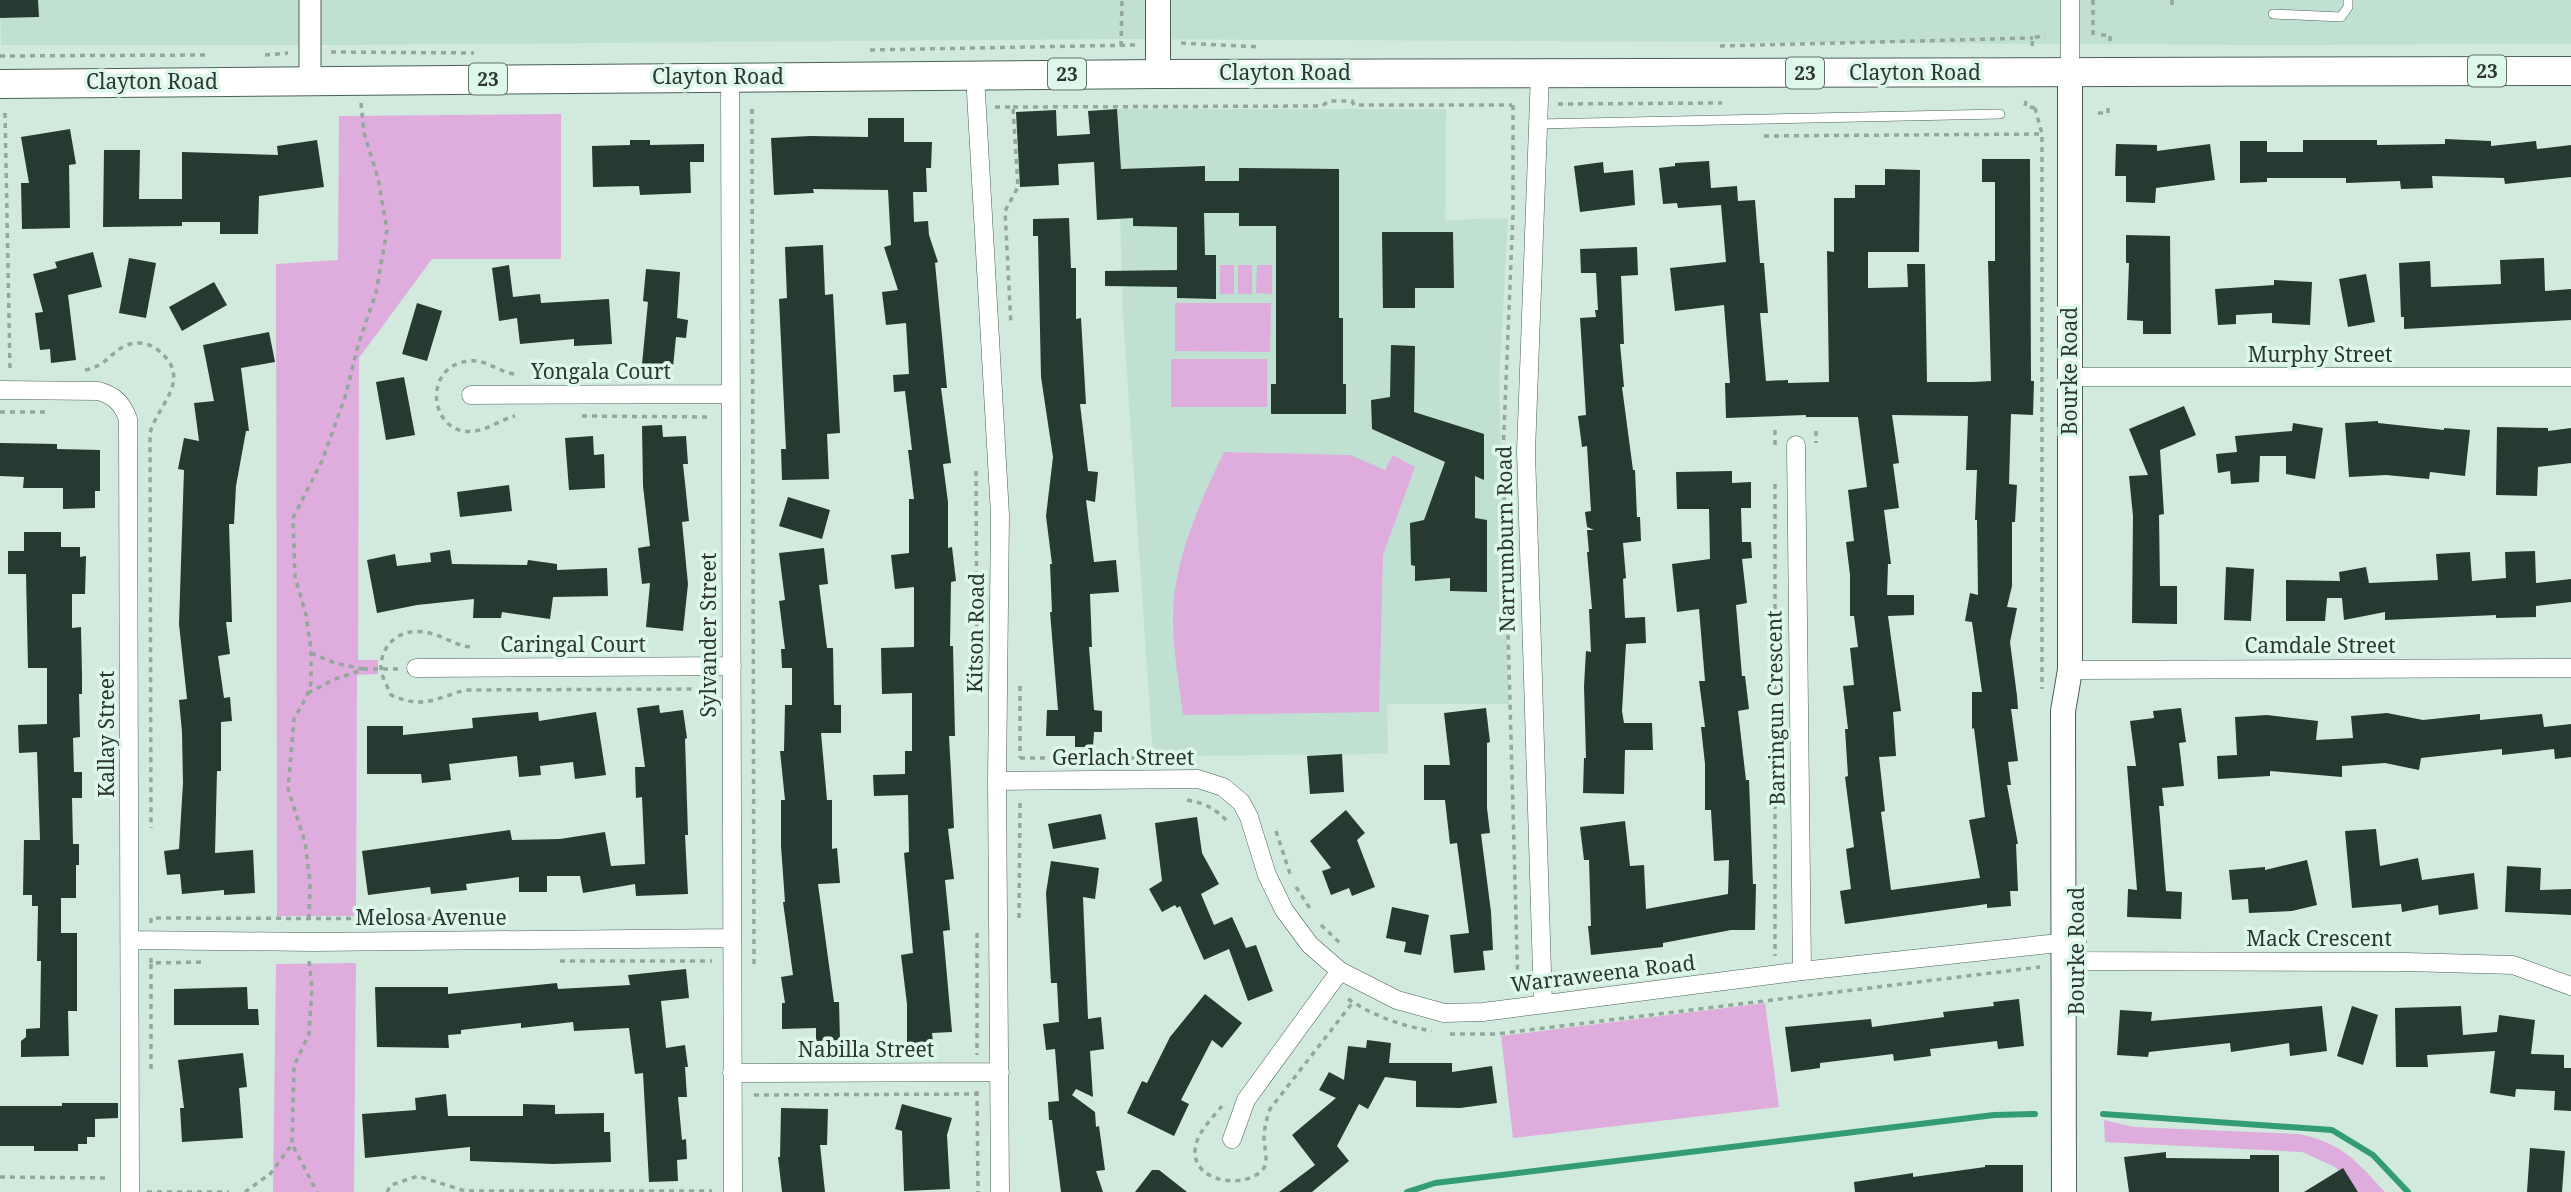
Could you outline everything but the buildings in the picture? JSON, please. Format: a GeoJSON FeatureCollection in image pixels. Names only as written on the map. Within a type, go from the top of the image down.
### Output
{"type":"FeatureCollection","features":[{"type":"Feature","properties":{"kind":"main road"},"geometry":{"type":"LineString","coordinates":[[1158,0],[1158,74]]}},
{"type":"Feature","properties":{"kind":"main road","name":"Clayton Road"},"geometry":{"type":"LineString","coordinates":[[0,84],[1158,74],[2571,71]]}},
{"type":"Feature","properties":{"kind":"main road","name":"Bourke Road"},"geometry":{"type":"LineString","coordinates":[[2064,1192],[2065,955],[2077,712],[2070,670],[2070,72]]}},
{"type":"Feature","properties":{"kind":"main road","name":"Bourke Road"},"geometry":{"type":"LineString","coordinates":[[2065,955],[2078,1192]]}},
{"type":"Feature","properties":{"kind":"street"},"geometry":{"type":"LineString","coordinates":[[310,0],[310,81]]}},
{"type":"Feature","properties":{"kind":"street"},"geometry":{"type":"LineString","coordinates":[[2070,0],[2070,72]]}},
{"type":"Feature","properties":{"kind":"street","name":"Narrumburn Road"},"geometry":{"type":"LineString","coordinates":[[1540,73],[1525,452],[1544,1004]]}},
{"type":"Feature","properties":{"kind":"street","name":"Kitson Road"},"geometry":{"type":"LineString","coordinates":[[975,75],[1000,514],[1000,1192]]}},
{"type":"Feature","properties":{"kind":"street","name":"Sylvander Street"},"geometry":{"type":"LineString","coordinates":[[730,78],[733,1192]]}},
{"type":"Feature","properties":{"kind":"street","name":"Murphy Street"},"geometry":{"type":"LineString","coordinates":[[2070,377],[2571,377]]}},
{"type":"Feature","properties":{"kind":"street","name":"Kallay Street"},"geometry":{"type":"LineString","coordinates":[[0,390],[98,391],[120,402],[128,419],[130,1192]]}},
{"type":"Feature","properties":{"kind":"street","name":"Yongala Court"},"geometry":{"type":"LineString","coordinates":[[471,394],[730,394]]}},
{"type":"Feature","properties":{"kind":"street","name":"Barringun Crescent"},"geometry":{"type":"LineString","coordinates":[[1796,445],[1802,963]]}},
{"type":"Feature","properties":{"kind":"street","name":"Caringal Court"},"geometry":{"type":"LineString","coordinates":[[416,668],[732,666]]}},
{"type":"Feature","properties":{"kind":"street","name":"Camdale Street"},"geometry":{"type":"LineString","coordinates":[[2070,670],[2571,668]]}},
{"type":"Feature","properties":{"kind":"street","name":"Gerlach Street"},"geometry":{"type":"LineString","coordinates":[[998,780],[1198,779],[1223,787],[1241,802]]}},
{"type":"Feature","properties":{"kind":"street","name":"Warraweena Road"},"geometry":{"type":"LineString","coordinates":[[1241,802],[1249,817],[1267,875],[1284,910],[1310,945],[1340,971],[1398,1000],[1444,1013],[1483,1012],[1544,1004],[1802,963],[2065,955]]}},
{"type":"Feature","properties":{"kind":"street","name":"Melosa Avenue"},"geometry":{"type":"LineString","coordinates":[[130,940],[313,942],[732,938]]}},
{"type":"Feature","properties":{"kind":"street","name":"Mack Crescent"},"geometry":{"type":"LineString","coordinates":[[2065,955],[2513,965],[2571,986]]}},
{"type":"Feature","properties":{"kind":"street"},"geometry":{"type":"LineString","coordinates":[[1232,1139],[1246,1100],[1340,971]]}},
{"type":"Feature","properties":{"kind":"street","name":"Nabilla Street"},"geometry":{"type":"LineString","coordinates":[[732,1073],[1000,1072]]}},
{"type":"Feature","properties":{"kind":"lane"},"geometry":{"type":"LineString","coordinates":[[2273,14],[2341,17],[2348,7],[2348,0]]}},
{"type":"Feature","properties":{"kind":"lane","name":"Clayton Road"},"geometry":{"type":"LineString","coordinates":[[1538,124],[2000,114]]}},
{"type":"Feature","properties":{"kind":"path"},"geometry":{"type":"LineString","coordinates":[[1121,46],[1122,0]]}},
{"type":"Feature","properties":{"kind":"path"},"geometry":{"type":"LineString","coordinates":[[2093,0],[2093,35]]}},
{"type":"Feature","properties":{"kind":"path"},"geometry":{"type":"LineString","coordinates":[[1712,46],[2033,38],[2045,35]]}},
{"type":"Feature","properties":{"kind":"path"},"geometry":{"type":"LineString","coordinates":[[2101,35],[2110,35],[2110,41]]}},
{"type":"Feature","properties":{"kind":"path"},"geometry":{"type":"LineString","coordinates":[[2032,46],[2033,38]]}},
{"type":"Feature","properties":{"kind":"path"},"geometry":{"type":"LineString","coordinates":[[860,50],[1158,44],[1265,47]]}},
{"type":"Feature","properties":{"kind":"path"},"geometry":{"type":"LineString","coordinates":[[264,55],[310,52],[478,53]]}},
{"type":"Feature","properties":{"kind":"path"},"geometry":{"type":"LineString","coordinates":[[0,56],[208,55]]}},
{"type":"Feature","properties":{"kind":"path"},"geometry":{"type":"LineString","coordinates":[[309,919],[310,882],[305,842],[288,789],[293,719],[311,683],[311,653],[306,615],[295,577],[293,518],[322,461],[345,397],[359,342],[376,293],[387,230],[378,178],[364,133],[358,81]]}},
{"type":"Feature","properties":{"kind":"path"},"geometry":{"type":"LineString","coordinates":[[1013,107],[1322,106],[1329,101],[1352,101],[1354,105],[1568,104]]}},
{"type":"Feature","properties":{"kind":"path"},"geometry":{"type":"LineString","coordinates":[[2026,101],[2025,106],[2036,108],[2042,134],[2042,695]]}},
{"type":"Feature","properties":{"kind":"path"},"geometry":{"type":"LineString","coordinates":[[2098,113],[2108,113],[2108,103]]}},
{"type":"Feature","properties":{"kind":"path"},"geometry":{"type":"LineString","coordinates":[[1513,105],[1513,214],[1503,453],[1518,989],[1543,985]]}},
{"type":"Feature","properties":{"kind":"path"},"geometry":{"type":"LineString","coordinates":[[752,109],[754,968]]}},
{"type":"Feature","properties":{"kind":"path"},"geometry":{"type":"LineString","coordinates":[[5,113],[10,370]]}},
{"type":"Feature","properties":{"kind":"path"},"geometry":{"type":"LineString","coordinates":[[2042,328],[2047,328]]}},
{"type":"Feature","properties":{"kind":"path"},"geometry":{"type":"LineString","coordinates":[[0,412],[54,412]]}},
{"type":"Feature","properties":{"kind":"path"},"geometry":{"type":"LineString","coordinates":[[1775,430],[1775,458]]}},
{"type":"Feature","properties":{"kind":"path"},"geometry":{"type":"LineString","coordinates":[[975,461],[977,681]]}},
{"type":"Feature","properties":{"kind":"path"},"geometry":{"type":"LineString","coordinates":[[1775,471],[1775,958],[1802,963]]}},
{"type":"Feature","properties":{"kind":"path"},"geometry":{"type":"LineString","coordinates":[[311,653],[335,663],[365,669],[416,668]]}},
{"type":"Feature","properties":{"kind":"path"},"geometry":{"type":"LineString","coordinates":[[308,693],[335,679],[365,669]]}},
{"type":"Feature","properties":{"kind":"path"},"geometry":{"type":"LineString","coordinates":[[1020,780],[1020,758],[1174,758]]}},
{"type":"Feature","properties":{"kind":"path"},"geometry":{"type":"LineString","coordinates":[[1180,800],[1200,802],[1216,810],[1231,825]]}},
{"type":"Feature","properties":{"kind":"path"},"geometry":{"type":"LineString","coordinates":[[1273,821],[1292,879],[1314,914]]}},
{"type":"Feature","properties":{"kind":"path"},"geometry":{"type":"LineString","coordinates":[[1321,925],[1348,949]]}},
{"type":"Feature","properties":{"kind":"path"},"geometry":{"type":"LineString","coordinates":[[977,928],[978,1192]]}},
{"type":"Feature","properties":{"kind":"path"},"geometry":{"type":"LineString","coordinates":[[1329,986],[1366,1011],[1399,1024],[1450,1034],[1496,1034],[2065,955]]}},
{"type":"Feature","properties":{"kind":"path"},"geometry":{"type":"LineString","coordinates":[[309,961],[312,987],[309,1034],[294,1066],[292,1144],[317,1192]]}},
{"type":"Feature","properties":{"kind":"path"},"geometry":{"type":"LineString","coordinates":[[754,1073],[754,1095],[977,1094]]}},
{"type":"Feature","properties":{"kind":"path"},"geometry":{"type":"LineString","coordinates":[[245,1192],[271,1173],[292,1144]]}},
{"type":"Feature","properties":{"kind":"path"},"geometry":{"type":"LineString","coordinates":[[387,1192],[391,1185],[418,1176],[465,1191],[712,1191]]}},
{"type":"Feature","properties":{"kind":"path"},"geometry":{"type":"LineString","coordinates":[[0,1177],[109,1178]]}},
{"type":"Feature","properties":{"kind":"path"},"geometry":{"type":"LineString","coordinates":[[130,1192],[229,1192]]}},
{"type":"Feature","properties":{"kind":"shaded area"},"geometry":{"type":"Polygon","coordinates":[[[0,0],[2571,0],[2571,44],[1121,39],[1,45],[0,0]]]}},
{"type":"Feature","properties":{"kind":"shaded area"},"geometry":{"type":"Polygon","coordinates":[[[1117,109],[1446,109],[1445,220],[1508,218],[1499,382],[1509,704],[1387,704],[1388,754],[1153,756],[1123,315],[1117,109]]]}},
{"type":"Feature","properties":{"kind":"shaded area"},"geometry":{"type":"Polygon","coordinates":[[[561,114],[561,259],[432,259],[359,358],[358,660],[378,660],[378,674],[357,675],[356,916],[277,916],[276,264],[338,260],[339,116],[561,114]]]}},
{"type":"Feature","properties":{"kind":"shaded area"},"geometry":{"type":"Polygon","coordinates":[[[1220,265],[1234,265],[1234,294],[1220,294],[1220,265]]]}},
{"type":"Feature","properties":{"kind":"shaded area"},"geometry":{"type":"Polygon","coordinates":[[[1238,265],[1252,265],[1252,294],[1238,294],[1238,265]]]}},
{"type":"Feature","properties":{"kind":"shaded area"},"geometry":{"type":"Polygon","coordinates":[[[1257,265],[1272,265],[1272,294],[1256,293],[1257,265]]]}},
{"type":"Feature","properties":{"kind":"shaded area"},"geometry":{"type":"Polygon","coordinates":[[[1175,303],[1271,303],[1270,352],[1175,351],[1175,303]]]}},
{"type":"Feature","properties":{"kind":"shaded area"},"geometry":{"type":"Polygon","coordinates":[[[1171,359],[1267,359],[1267,407],[1171,407],[1171,359]]]}},
{"type":"Feature","properties":{"kind":"shaded area"},"geometry":{"type":"Polygon","coordinates":[[[1224,452],[1350,455],[1385,470],[1393,455],[1415,467],[1383,555],[1379,712],[1183,715],[1174,637],[1175,590],[1188,537],[1224,452]]]}},
{"type":"Feature","properties":{"kind":"shaded area"},"geometry":{"type":"Polygon","coordinates":[[[356,963],[354,1192],[273,1192],[276,964],[356,963]]]}},
{"type":"Feature","properties":{"kind":"shaded area"},"geometry":{"type":"Polygon","coordinates":[[[1765,1003],[1779,1107],[1513,1138],[1501,1036],[1765,1003]]]}},
{"type":"Feature","properties":{"kind":"shaded area"},"geometry":{"type":"Polygon","coordinates":[[[2104,1120],[2134,1127],[2299,1134],[2338,1148],[2385,1192],[2359,1192],[2335,1167],[2302,1152],[2105,1142],[2104,1120]]]}},
{"type":"Feature","properties":{"kind":"waterway"},"geometry":{"type":"LineString","coordinates":[[1407,1192],[1435,1183],[1994,1115],[2035,1114]]}},
{"type":"Feature","properties":{"kind":"waterway"},"geometry":{"type":"LineString","coordinates":[[2103,1114],[2332,1130],[2373,1155],[2408,1192]]}}]}
